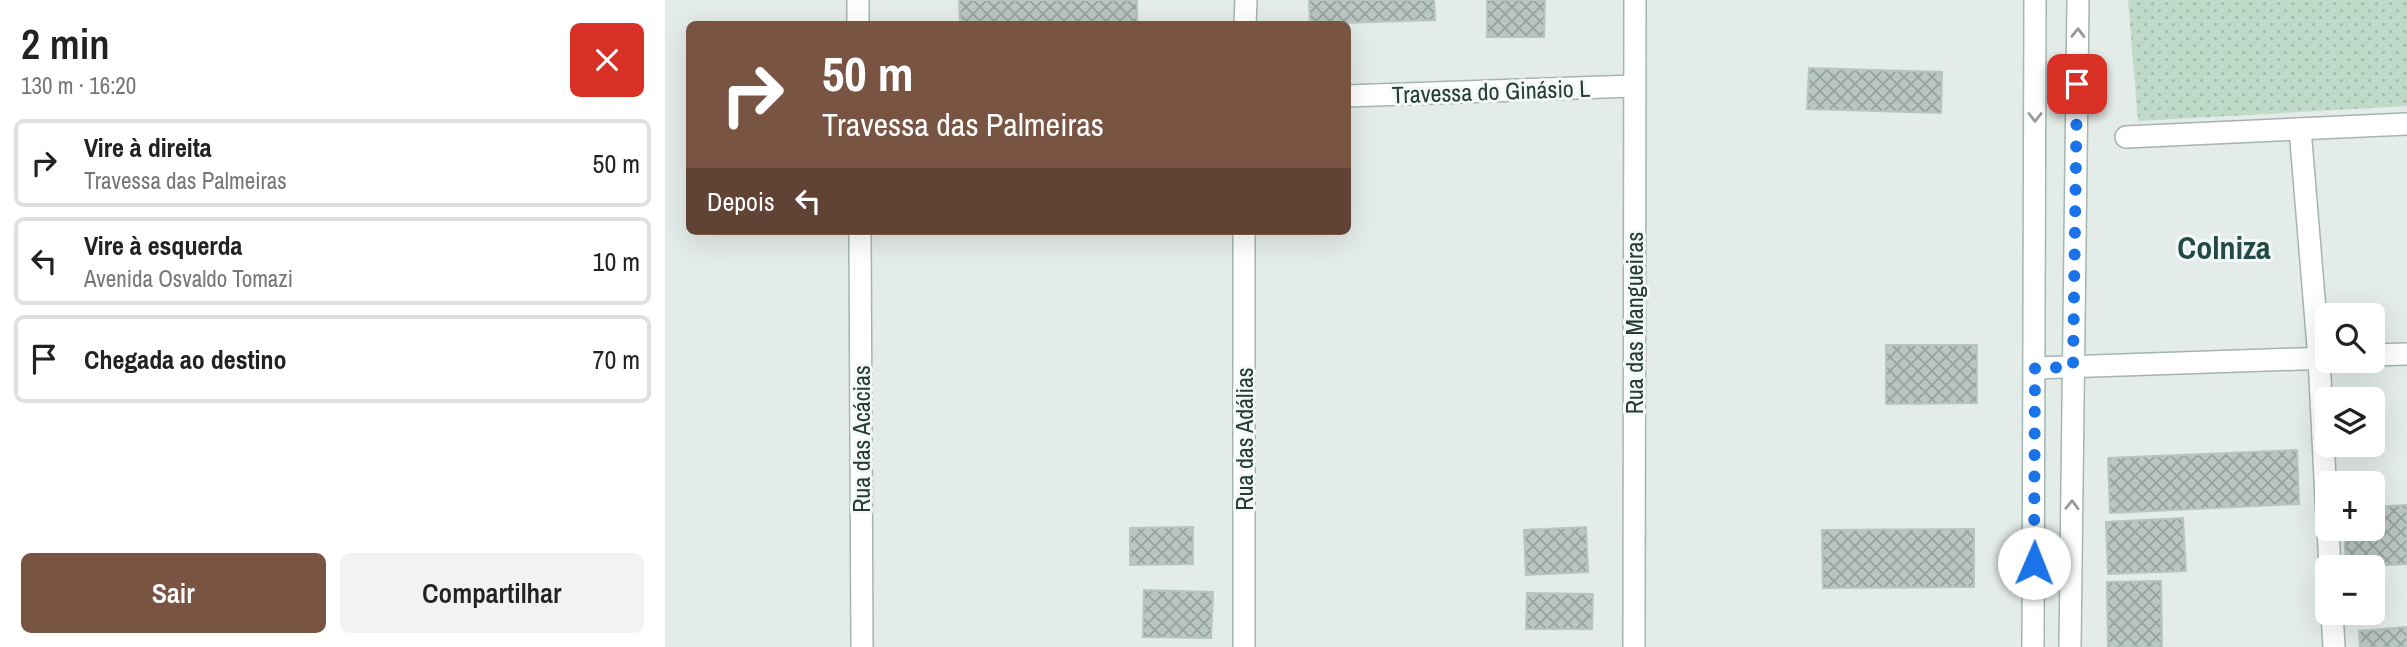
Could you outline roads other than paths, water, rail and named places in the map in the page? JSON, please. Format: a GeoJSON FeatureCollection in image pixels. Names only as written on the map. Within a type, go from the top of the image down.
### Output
{"type":"FeatureCollection","features":[{"type":"Feature","properties":{"kind":"street"},"geometry":{"type":"LineString","coordinates":[[858,0],[858,21]]}},
{"type":"Feature","properties":{"kind":"street"},"geometry":{"type":"LineString","coordinates":[[1245,21],[1246,0]]}},
{"type":"Feature","properties":{"kind":"street","name":"Rua das Mangueiras"},"geometry":{"type":"LineString","coordinates":[[1634,647],[1635,0]]}},
{"type":"Feature","properties":{"kind":"street"},"geometry":{"type":"LineString","coordinates":[[2033,647],[2035,0]]}},
{"type":"Feature","properties":{"kind":"street"},"geometry":{"type":"LineString","coordinates":[[2070,647],[2078,0]]}},
{"type":"Feature","properties":{"kind":"street","name":"Travessa do Ginásio L"},"geometry":{"type":"LineString","coordinates":[[1351,96],[1634,86]]}},
{"type":"Feature","properties":{"kind":"street"},"geometry":{"type":"LineString","coordinates":[[2126,137],[2407,124]]}},
{"type":"Feature","properties":{"kind":"street"},"geometry":{"type":"LineString","coordinates":[[2300,129],[2317,303]]}},
{"type":"Feature","properties":{"kind":"street","name":"Rua das Acácias"},"geometry":{"type":"LineString","coordinates":[[860,235],[862,647]]}},
{"type":"Feature","properties":{"kind":"street","name":"Rua das Adálias"},"geometry":{"type":"LineString","coordinates":[[1244,235],[1244,647]]}},
{"type":"Feature","properties":{"kind":"street"},"geometry":{"type":"LineString","coordinates":[[2385,355],[2407,354]]}},
{"type":"Feature","properties":{"kind":"street"},"geometry":{"type":"LineString","coordinates":[[2035,368],[2315,358]]}},
{"type":"Feature","properties":{"kind":"street"},"geometry":{"type":"LineString","coordinates":[[2323,373],[2326,471]]}},
{"type":"Feature","properties":{"kind":"street"},"geometry":{"type":"LineString","coordinates":[[2333,625],[2334,647]]}},
{"type":"Feature","properties":{"kind":"district","name":"Colniza"},"geometry":{"type":"Point","coordinates":[2224,247]}}]}
